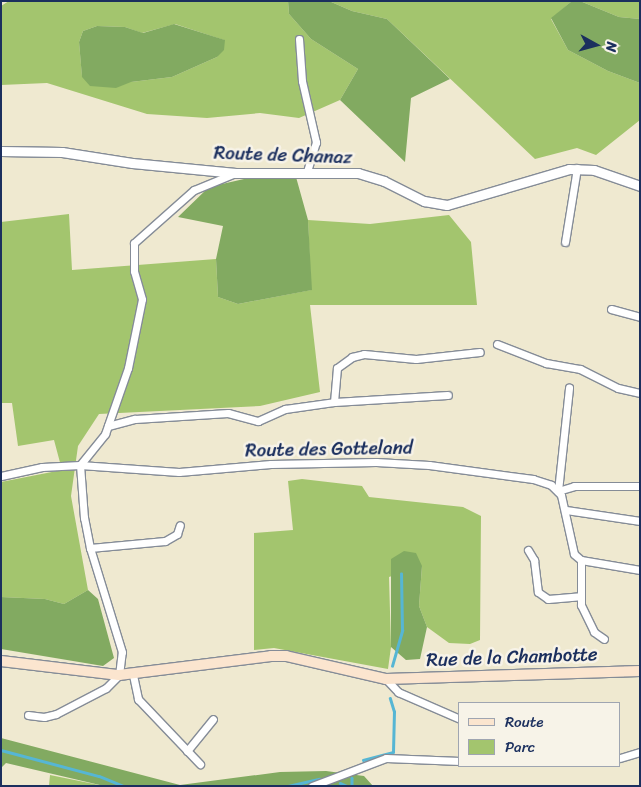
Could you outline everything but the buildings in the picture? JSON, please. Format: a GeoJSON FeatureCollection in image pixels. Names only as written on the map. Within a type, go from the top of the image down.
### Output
{"type":"FeatureCollection","features":[{"type":"Feature","properties":{"kind":"main road","name":"Rue de la Chambotte"},"geometry":{"type":"LineString","coordinates":[[1,661],[119,675],[133,675],[270,656],[286,656],[386,679],[640,671]]}},
{"type":"Feature","properties":{"kind":"street"},"geometry":{"type":"LineString","coordinates":[[299,39],[302,81],[316,142],[307,172]]}},
{"type":"Feature","properties":{"kind":"street","name":"Route de Chanaz"},"geometry":{"type":"LineString","coordinates":[[1,150],[62,152],[132,163],[236,173],[307,172],[370,176],[424,201],[448,205],[560,170],[577,168],[612,174],[640,186]]}},
{"type":"Feature","properties":{"kind":"street"},"geometry":{"type":"LineString","coordinates":[[565,242],[577,168]]}},
{"type":"Feature","properties":{"kind":"street"},"geometry":{"type":"LineString","coordinates":[[28,715],[44,717],[56,714],[106,688],[119,675],[122,652],[90,548],[84,518],[80,465],[108,426],[128,368],[142,299],[134,271],[134,243],[194,190],[236,173]]}},
{"type":"Feature","properties":{"kind":"street"},"geometry":{"type":"LineString","coordinates":[[611,309],[640,317]]}},
{"type":"Feature","properties":{"kind":"street"},"geometry":{"type":"LineString","coordinates":[[497,344],[546,363],[580,369],[618,388],[640,393]]}},
{"type":"Feature","properties":{"kind":"street"},"geometry":{"type":"LineString","coordinates":[[334,402],[337,368],[352,357],[364,354],[416,359],[480,352]]}},
{"type":"Feature","properties":{"kind":"street"},"geometry":{"type":"LineString","coordinates":[[569,388],[558,491],[566,510],[574,554],[581,560],[640,570]]}},
{"type":"Feature","properties":{"kind":"street"},"geometry":{"type":"LineString","coordinates":[[108,426],[136,419],[228,413],[258,421],[286,409],[334,402],[448,395]]}},
{"type":"Feature","properties":{"kind":"street","name":"Route des Gotteland"},"geometry":{"type":"LineString","coordinates":[[1,476],[42,467],[80,465],[179,472],[279,464],[406,462],[533,479],[558,491]]}},
{"type":"Feature","properties":{"kind":"street"},"geometry":{"type":"LineString","coordinates":[[558,491],[574,486],[640,486]]}},
{"type":"Feature","properties":{"kind":"street"},"geometry":{"type":"LineString","coordinates":[[566,510],[640,521]]}},
{"type":"Feature","properties":{"kind":"street"},"geometry":{"type":"LineString","coordinates":[[90,548],[165,541],[177,534],[180,525]]}},
{"type":"Feature","properties":{"kind":"street"},"geometry":{"type":"LineString","coordinates":[[528,550],[534,560],[538,592],[548,599],[580,596]]}},
{"type":"Feature","properties":{"kind":"street"},"geometry":{"type":"LineString","coordinates":[[581,560],[580,596],[588,623],[604,639]]}},
{"type":"Feature","properties":{"kind":"street"},"geometry":{"type":"LineString","coordinates":[[133,675],[138,699],[200,764]]}},
{"type":"Feature","properties":{"kind":"street"},"geometry":{"type":"LineString","coordinates":[[386,679],[398,692],[458,718]]}},
{"type":"Feature","properties":{"kind":"street"},"geometry":{"type":"LineString","coordinates":[[187,751],[213,719]]}},
{"type":"Feature","properties":{"kind":"street"},"geometry":{"type":"LineString","coordinates":[[621,758],[640,752]]}},
{"type":"Feature","properties":{"kind":"street"},"geometry":{"type":"LineString","coordinates":[[312,786],[386,758],[458,761]]}},
{"type":"Feature","properties":{"kind":"green space"},"geometry":{"type":"Polygon","coordinates":[[[9,1],[288,1],[289,14],[311,39],[358,69],[340,100],[299,118],[260,113],[207,118],[147,114],[47,83],[1,85],[1,6],[9,1]],[[175,24],[142,33],[125,27],[97,26],[83,31],[79,42],[82,76],[131,82],[172,77],[217,57],[224,40],[175,24]]]}},
{"type":"Feature","properties":{"kind":"green space"},"geometry":{"type":"Polygon","coordinates":[[[288,1],[329,1],[352,11],[387,19],[450,79],[411,98],[405,162],[340,100],[358,69],[311,39],[289,14],[288,1]]]}},
{"type":"Feature","properties":{"kind":"green space"},"geometry":{"type":"Polygon","coordinates":[[[329,1],[572,1],[551,19],[568,50],[608,71],[640,83],[640,120],[596,155],[577,148],[535,159],[387,19],[352,11],[329,1]]]}},
{"type":"Feature","properties":{"kind":"green space"},"geometry":{"type":"Polygon","coordinates":[[[572,1],[580,1],[619,17],[640,19],[640,83],[608,71],[568,50],[551,18],[572,1]]]}},
{"type":"Feature","properties":{"kind":"green space"},"geometry":{"type":"Polygon","coordinates":[[[580,1],[640,1],[640,19],[619,17],[580,1]]]}},
{"type":"Feature","properties":{"kind":"green space"},"geometry":{"type":"Polygon","coordinates":[[[174,24],[225,40],[224,50],[217,57],[172,77],[131,82],[116,88],[90,86],[82,77],[79,42],[83,31],[97,26],[125,27],[143,33],[174,24]]]}},
{"type":"Feature","properties":{"kind":"green space"},"geometry":{"type":"Polygon","coordinates":[[[261,175],[296,177],[308,220],[312,290],[238,304],[218,297],[216,259],[223,226],[178,217],[209,187],[261,175]]]}},
{"type":"Feature","properties":{"kind":"green space"},"geometry":{"type":"Polygon","coordinates":[[[69,214],[72,270],[216,259],[218,297],[238,304],[311,290],[308,220],[370,224],[449,215],[471,242],[477,305],[310,305],[320,392],[260,406],[99,414],[78,446],[71,496],[88,590],[64,604],[45,599],[1,597],[1,482],[62,470],[54,440],[18,446],[12,403],[1,403],[1,222],[69,214]]]}},
{"type":"Feature","properties":{"kind":"green space"},"geometry":{"type":"Polygon","coordinates":[[[302,479],[362,486],[369,497],[463,507],[481,516],[480,640],[470,644],[449,643],[427,627],[419,606],[422,566],[389,577],[391,647],[388,669],[274,648],[254,650],[254,533],[293,530],[288,481],[302,479]]]}},
{"type":"Feature","properties":{"kind":"green space"},"geometry":{"type":"Polygon","coordinates":[[[404,551],[416,553],[422,566],[419,606],[427,627],[420,659],[406,660],[391,647],[391,559],[404,551]]]}},
{"type":"Feature","properties":{"kind":"green space"},"geometry":{"type":"Polygon","coordinates":[[[88,590],[98,599],[114,658],[103,666],[1,649],[1,597],[45,599],[64,604],[88,590]]]}},
{"type":"Feature","properties":{"kind":"green space"},"geometry":{"type":"Polygon","coordinates":[[[1,738],[180,785],[280,772],[326,771],[364,776],[373,786],[104,786],[6,763],[1,768],[1,738]]]}},
{"type":"Feature","properties":{"kind":"green space"},"geometry":{"type":"Polygon","coordinates":[[[50,775],[104,786],[49,786],[50,775]]]}},
{"type":"Feature","properties":{"kind":"waterway"},"geometry":{"type":"LineString","coordinates":[[392,666],[402,630],[401,574]]}},
{"type":"Feature","properties":{"kind":"waterway"},"geometry":{"type":"LineString","coordinates":[[363,760],[393,752],[394,712],[390,699]]}},
{"type":"Feature","properties":{"kind":"waterway"},"geometry":{"type":"LineString","coordinates":[[1,750],[99,776],[124,786]]}},
{"type":"Feature","properties":{"kind":"waterway"},"geometry":{"type":"LineString","coordinates":[[352,778],[352,786]]}},
{"type":"Feature","properties":{"kind":"waterway"},"geometry":{"type":"LineString","coordinates":[[288,786],[319,779]]}},
{"type":"Feature","properties":{"kind":"waterway"},"geometry":{"type":"LineString","coordinates":[[340,783],[347,786]]}}]}
